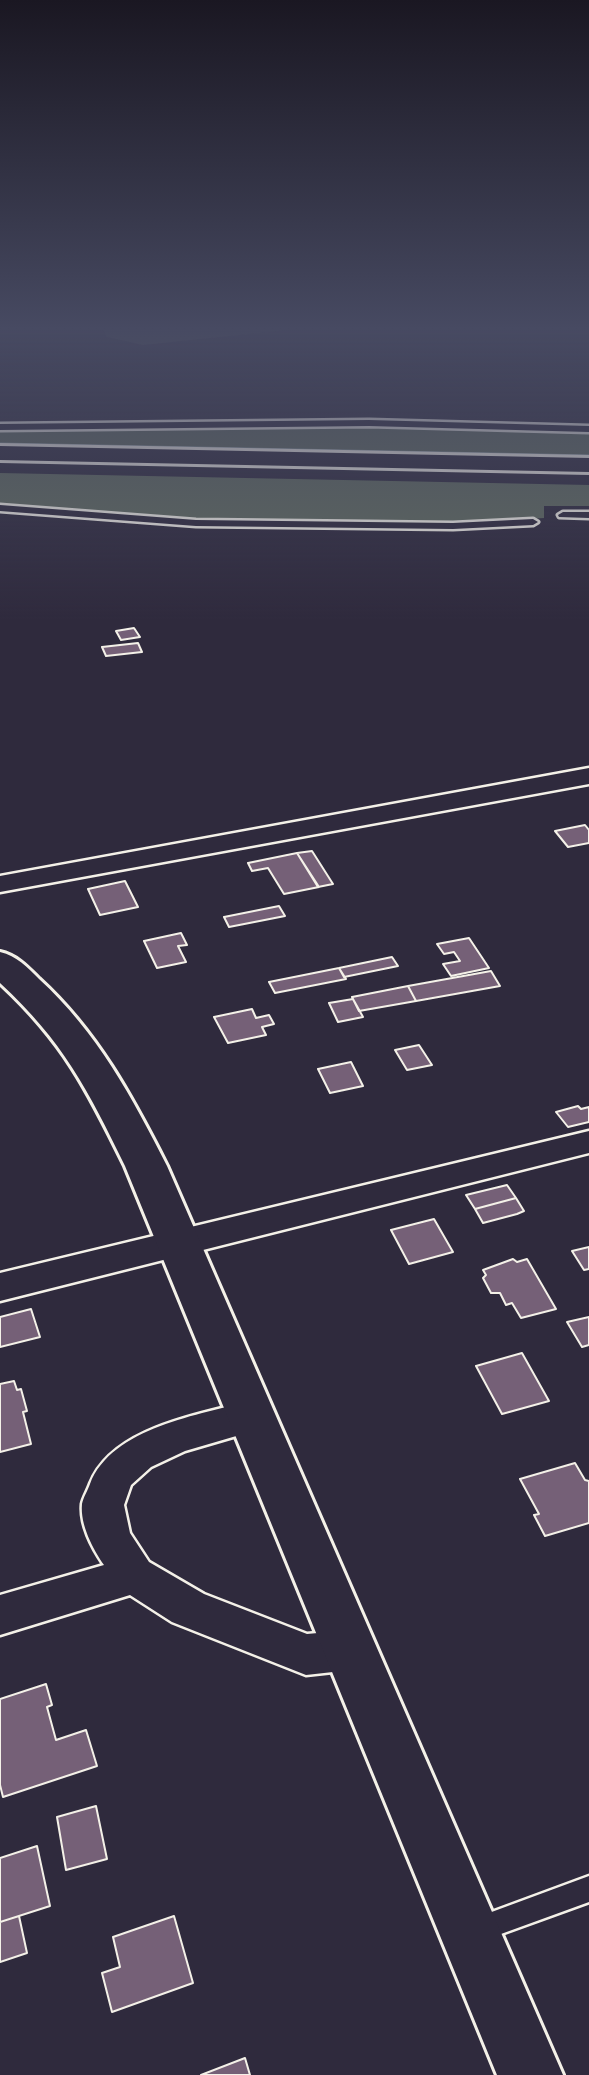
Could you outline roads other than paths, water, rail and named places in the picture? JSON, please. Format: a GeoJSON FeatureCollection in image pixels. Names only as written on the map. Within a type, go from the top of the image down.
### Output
{"type":"FeatureCollection","features":[{"type":"Feature","properties":{"kind":"main road"},"geometry":{"type":"LineString","coordinates":[[0,453],[589,465]]}},
{"type":"Feature","properties":{"kind":"main road"},"geometry":{"type":"LineString","coordinates":[[0,467],[589,479]]}},
{"type":"Feature","properties":{"kind":"main road"},"geometry":{"type":"LineString","coordinates":[[0,963],[38,997],[78,1044],[112,1097],[180,1243],[530,2075]]}},
{"type":"Feature","properties":{"kind":"street"},"geometry":{"type":"LineString","coordinates":[[0,884],[589,776]]}},
{"type":"Feature","properties":{"kind":"street"},"geometry":{"type":"LineString","coordinates":[[0,1287],[589,1142]]}},
{"type":"Feature","properties":{"kind":"street"},"geometry":{"type":"LineString","coordinates":[[253,1416],[175,1438],[137,1455],[114,1475],[103,1505],[110,1538],[134,1574],[188,1608],[306,1655],[351,1650]]}},
{"type":"Feature","properties":{"kind":"street"},"geometry":{"type":"LineString","coordinates":[[0,1615],[134,1574]]}},
{"type":"Feature","properties":{"kind":"lane"},"geometry":{"type":"LineString","coordinates":[[510,427],[589,429]]}},
{"type":"Feature","properties":{"kind":"lane"},"geometry":{"type":"LineString","coordinates":[[0,508],[196,523],[453,526],[533,522]]}},
{"type":"Feature","properties":{"kind":"lane"},"geometry":{"type":"LineString","coordinates":[[563,515],[589,515]]}},
{"type":"Feature","properties":{"kind":"lane"},"geometry":{"type":"LineString","coordinates":[[470,1933],[589,1889]]}},
{"type":"Feature","properties":{"kind":"waterway"},"geometry":{"type":"LineString","coordinates":[[0,445],[589,457]]}}]}
